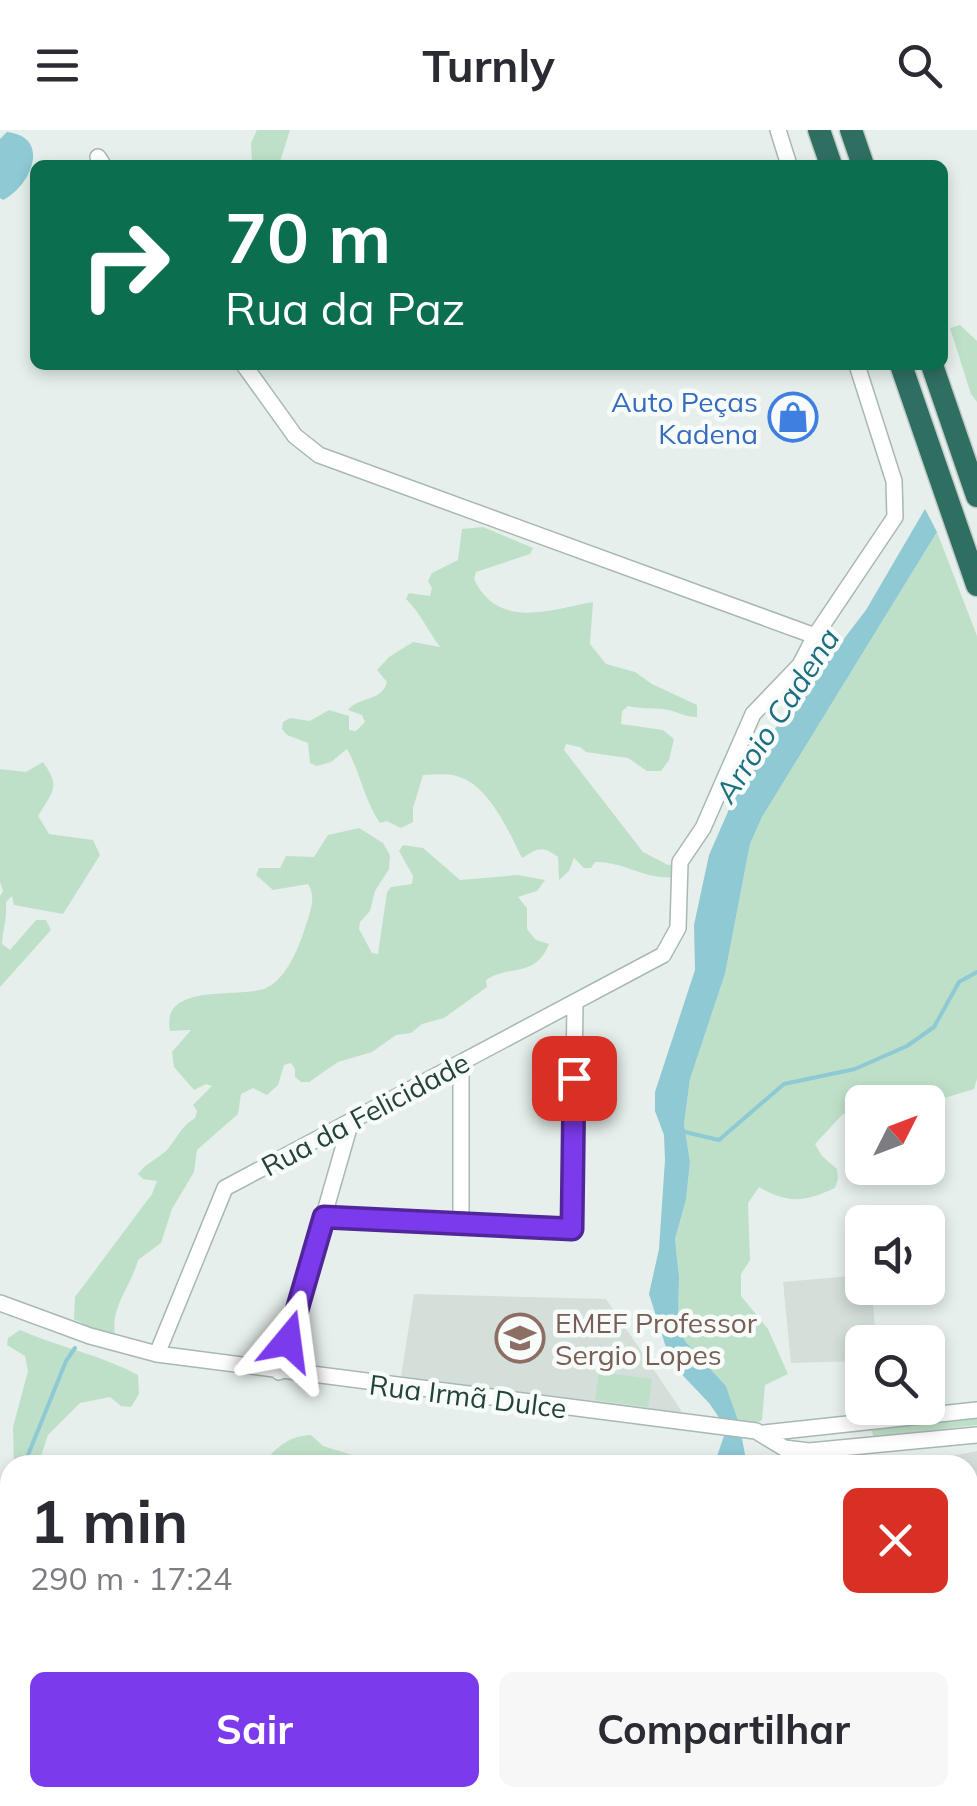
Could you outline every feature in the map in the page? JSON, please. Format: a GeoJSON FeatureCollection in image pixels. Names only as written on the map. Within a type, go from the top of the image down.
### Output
{"type":"FeatureCollection","features":[{"type":"Feature","properties":{"kind":"highway"},"geometry":{"type":"LineString","coordinates":[[819,130],[829,160]]}},
{"type":"Feature","properties":{"kind":"highway"},"geometry":{"type":"LineString","coordinates":[[851,130],[861,160]]}},
{"type":"Feature","properties":{"kind":"highway"},"geometry":{"type":"LineString","coordinates":[[903,370],[974,577]]}},
{"type":"Feature","properties":{"kind":"highway"},"geometry":{"type":"LineString","coordinates":[[934,370],[977,496]]}},
{"type":"Feature","properties":{"kind":"street"},"geometry":{"type":"LineString","coordinates":[[778,130],[787,160]]}},
{"type":"Feature","properties":{"kind":"street"},"geometry":{"type":"LineString","coordinates":[[248,370],[295,436],[319,455],[815,636],[895,517],[894,481],[859,370]]}},
{"type":"Feature","properties":{"kind":"street","name":"Rua da Felicidade"},"geometry":{"type":"LineString","coordinates":[[157,1354],[225,1188],[664,954],[678,928],[680,862],[702,828],[753,714],[800,665],[815,636]]}},
{"type":"Feature","properties":{"kind":"street"},"geometry":{"type":"LineString","coordinates":[[324,1217],[572,1229],[575,1002]]}},
{"type":"Feature","properties":{"kind":"street"},"geometry":{"type":"LineString","coordinates":[[460,1063],[461,1224]]}},
{"type":"Feature","properties":{"kind":"street"},"geometry":{"type":"LineString","coordinates":[[279,1372],[351,1121]]}},
{"type":"Feature","properties":{"kind":"street","name":"Rua Irmã Dulce"},"geometry":{"type":"LineString","coordinates":[[0,1303],[90,1336],[157,1354],[279,1372],[760,1432],[851,1425]]}},
{"type":"Feature","properties":{"kind":"street","name":"Rua Irmã Dulce"},"geometry":{"type":"LineString","coordinates":[[945,1414],[977,1410]]}},
{"type":"Feature","properties":{"kind":"street"},"geometry":{"type":"LineString","coordinates":[[840,1450],[849,1434],[862,1425]]}},
{"type":"Feature","properties":{"kind":"street","name":"Rua Irmã Dulce"},"geometry":{"type":"LineString","coordinates":[[760,1432],[784,1448],[840,1450],[977,1435]]}},
{"type":"Feature","properties":{"kind":"shaded area"},"geometry":{"type":"Polygon","coordinates":[[[845,1277],[845,1305],[873,1305],[875,1325],[845,1325],[845,1361],[791,1363],[783,1282],[845,1277]]]}},
{"type":"Feature","properties":{"kind":"shaded area","name":"EMEF Professor Sergio Lopes"},"geometry":{"type":"Polygon","coordinates":[[[414,1294],[606,1299],[681,1410],[680,1417],[401,1377],[414,1294]]]}},
{"type":"Feature","properties":{"kind":"green space"},"geometry":{"type":"Polygon","coordinates":[[[257,130],[290,130],[281,160],[252,160],[251,143],[257,130]]]}},
{"type":"Feature","properties":{"kind":"green space"},"geometry":{"type":"Polygon","coordinates":[[[960,325],[977,341],[977,402],[950,328],[960,325]]]}},
{"type":"Feature","properties":{"kind":"green space"},"geometry":{"type":"Polygon","coordinates":[[[483,527],[533,548],[530,554],[476,572],[474,579],[484,595],[511,611],[526,613],[593,602],[590,644],[606,664],[635,672],[697,705],[697,717],[628,706],[622,711],[621,724],[663,730],[674,739],[669,760],[661,771],[647,771],[628,758],[586,752],[580,747],[566,744],[564,750],[643,852],[668,865],[675,864],[673,877],[653,876],[605,862],[584,868],[574,858],[569,871],[559,880],[558,857],[540,849],[522,858],[488,798],[467,780],[452,775],[423,775],[413,822],[401,828],[387,821],[380,823],[347,749],[331,762],[317,766],[310,763],[308,743],[282,729],[283,722],[290,718],[310,721],[329,710],[349,716],[349,730],[356,731],[365,722],[362,715],[348,710],[384,688],[387,682],[377,670],[389,657],[413,642],[440,647],[406,599],[409,593],[430,596],[432,588],[428,581],[432,573],[458,560],[462,529],[483,527]]]}},
{"type":"Feature","properties":{"kind":"green space"},"geometry":{"type":"Polygon","coordinates":[[[937,532],[977,636],[977,1079],[974,1089],[945,1098],[945,1085],[845,1085],[845,1114],[815,1144],[837,1169],[835,1188],[797,1199],[759,1187],[748,1203],[750,1260],[741,1274],[741,1296],[768,1329],[788,1374],[765,1385],[762,1420],[755,1424],[739,1423],[726,1386],[685,1341],[678,1325],[675,1239],[686,1200],[690,1162],[684,1124],[690,1079],[725,974],[750,844],[762,817],[937,532]]]}},
{"type":"Feature","properties":{"kind":"green space"},"geometry":{"type":"Polygon","coordinates":[[[43,762],[52,777],[53,789],[38,816],[49,834],[93,840],[100,855],[63,914],[14,905],[12,896],[6,902],[2,944],[10,950],[36,920],[46,920],[51,930],[0,987],[0,769],[26,772],[43,762]]]}},
{"type":"Feature","properties":{"kind":"green space"},"geometry":{"type":"Polygon","coordinates":[[[359,828],[383,843],[390,855],[389,869],[375,891],[370,911],[360,922],[359,929],[372,953],[378,954],[387,892],[391,887],[412,884],[413,876],[399,851],[403,845],[423,848],[460,880],[518,875],[545,880],[537,891],[518,897],[527,908],[527,929],[536,940],[549,944],[543,955],[529,967],[486,980],[487,987],[444,1018],[422,1024],[411,1033],[396,1035],[372,1052],[338,1062],[309,1082],[295,1077],[291,1063],[284,1065],[278,1085],[267,1095],[253,1088],[241,1094],[238,1114],[197,1150],[194,1172],[172,1209],[161,1243],[138,1260],[118,1305],[115,1334],[95,1330],[74,1319],[75,1297],[152,1194],[157,1181],[138,1174],[166,1151],[195,1118],[197,1111],[193,1105],[212,1086],[206,1084],[194,1090],[174,1067],[172,1052],[191,1030],[170,1031],[170,1015],[189,998],[254,991],[281,977],[301,940],[312,894],[308,884],[273,890],[256,875],[259,868],[280,868],[286,856],[314,857],[328,835],[359,828]]]}},
{"type":"Feature","properties":{"kind":"green space"},"geometry":{"type":"Polygon","coordinates":[[[20,1330],[109,1362],[138,1375],[139,1394],[131,1407],[121,1406],[110,1397],[80,1403],[48,1435],[41,1455],[14,1455],[13,1427],[28,1371],[25,1356],[7,1345],[8,1338],[20,1330]]]}},
{"type":"Feature","properties":{"kind":"green space"},"geometry":{"type":"Polygon","coordinates":[[[599,1372],[652,1379],[648,1407],[595,1400],[599,1372]]]}},
{"type":"Feature","properties":{"kind":"green space"},"geometry":{"type":"Polygon","coordinates":[[[977,1417],[977,1425],[873,1437],[872,1430],[945,1425],[945,1421],[977,1417]]]}},
{"type":"Feature","properties":{"kind":"green space"},"geometry":{"type":"Polygon","coordinates":[[[311,1435],[323,1446],[352,1455],[271,1455],[289,1440],[311,1435]]]}},
{"type":"Feature","properties":{"kind":"water"},"geometry":{"type":"Polygon","coordinates":[[[7,132],[21,136],[33,152],[22,184],[3,200],[0,198],[0,139],[7,132]]]}},
{"type":"Feature","properties":{"kind":"water","name":"Arroio Cadena"},"geometry":{"type":"Polygon","coordinates":[[[925,509],[937,532],[762,817],[750,844],[725,974],[690,1079],[684,1124],[690,1162],[686,1200],[675,1239],[678,1325],[685,1341],[726,1386],[739,1423],[745,1455],[717,1455],[725,1433],[722,1422],[671,1363],[649,1294],[659,1249],[665,1160],[655,1092],[695,970],[694,925],[709,855],[758,751],[866,610],[925,509]]]}},
{"type":"Feature","properties":{"kind":"waterway","name":"Arroio Cadena"},"geometry":{"type":"LineString","coordinates":[[685,1132],[719,1140],[784,1084],[855,1069],[907,1046],[934,1027],[959,982],[977,972]]}},
{"type":"Feature","properties":{"kind":"waterway"},"geometry":{"type":"LineString","coordinates":[[28,1455],[66,1361],[75,1348]]}},
{"type":"Feature","properties":{"kind":"place","name":"Auto Peças Kadena"},"geometry":{"type":"Point","coordinates":[793,417]}},
{"type":"Feature","properties":{"kind":"place","name":"EMEF Professor Sergio Lopes"},"geometry":{"type":"Point","coordinates":[520,1338]}},
{"type":"Feature","properties":{"kind":"route"},"geometry":{"type":"LineString","coordinates":[[288,1341],[324,1217],[572,1229],[574,1078]]}}]}
